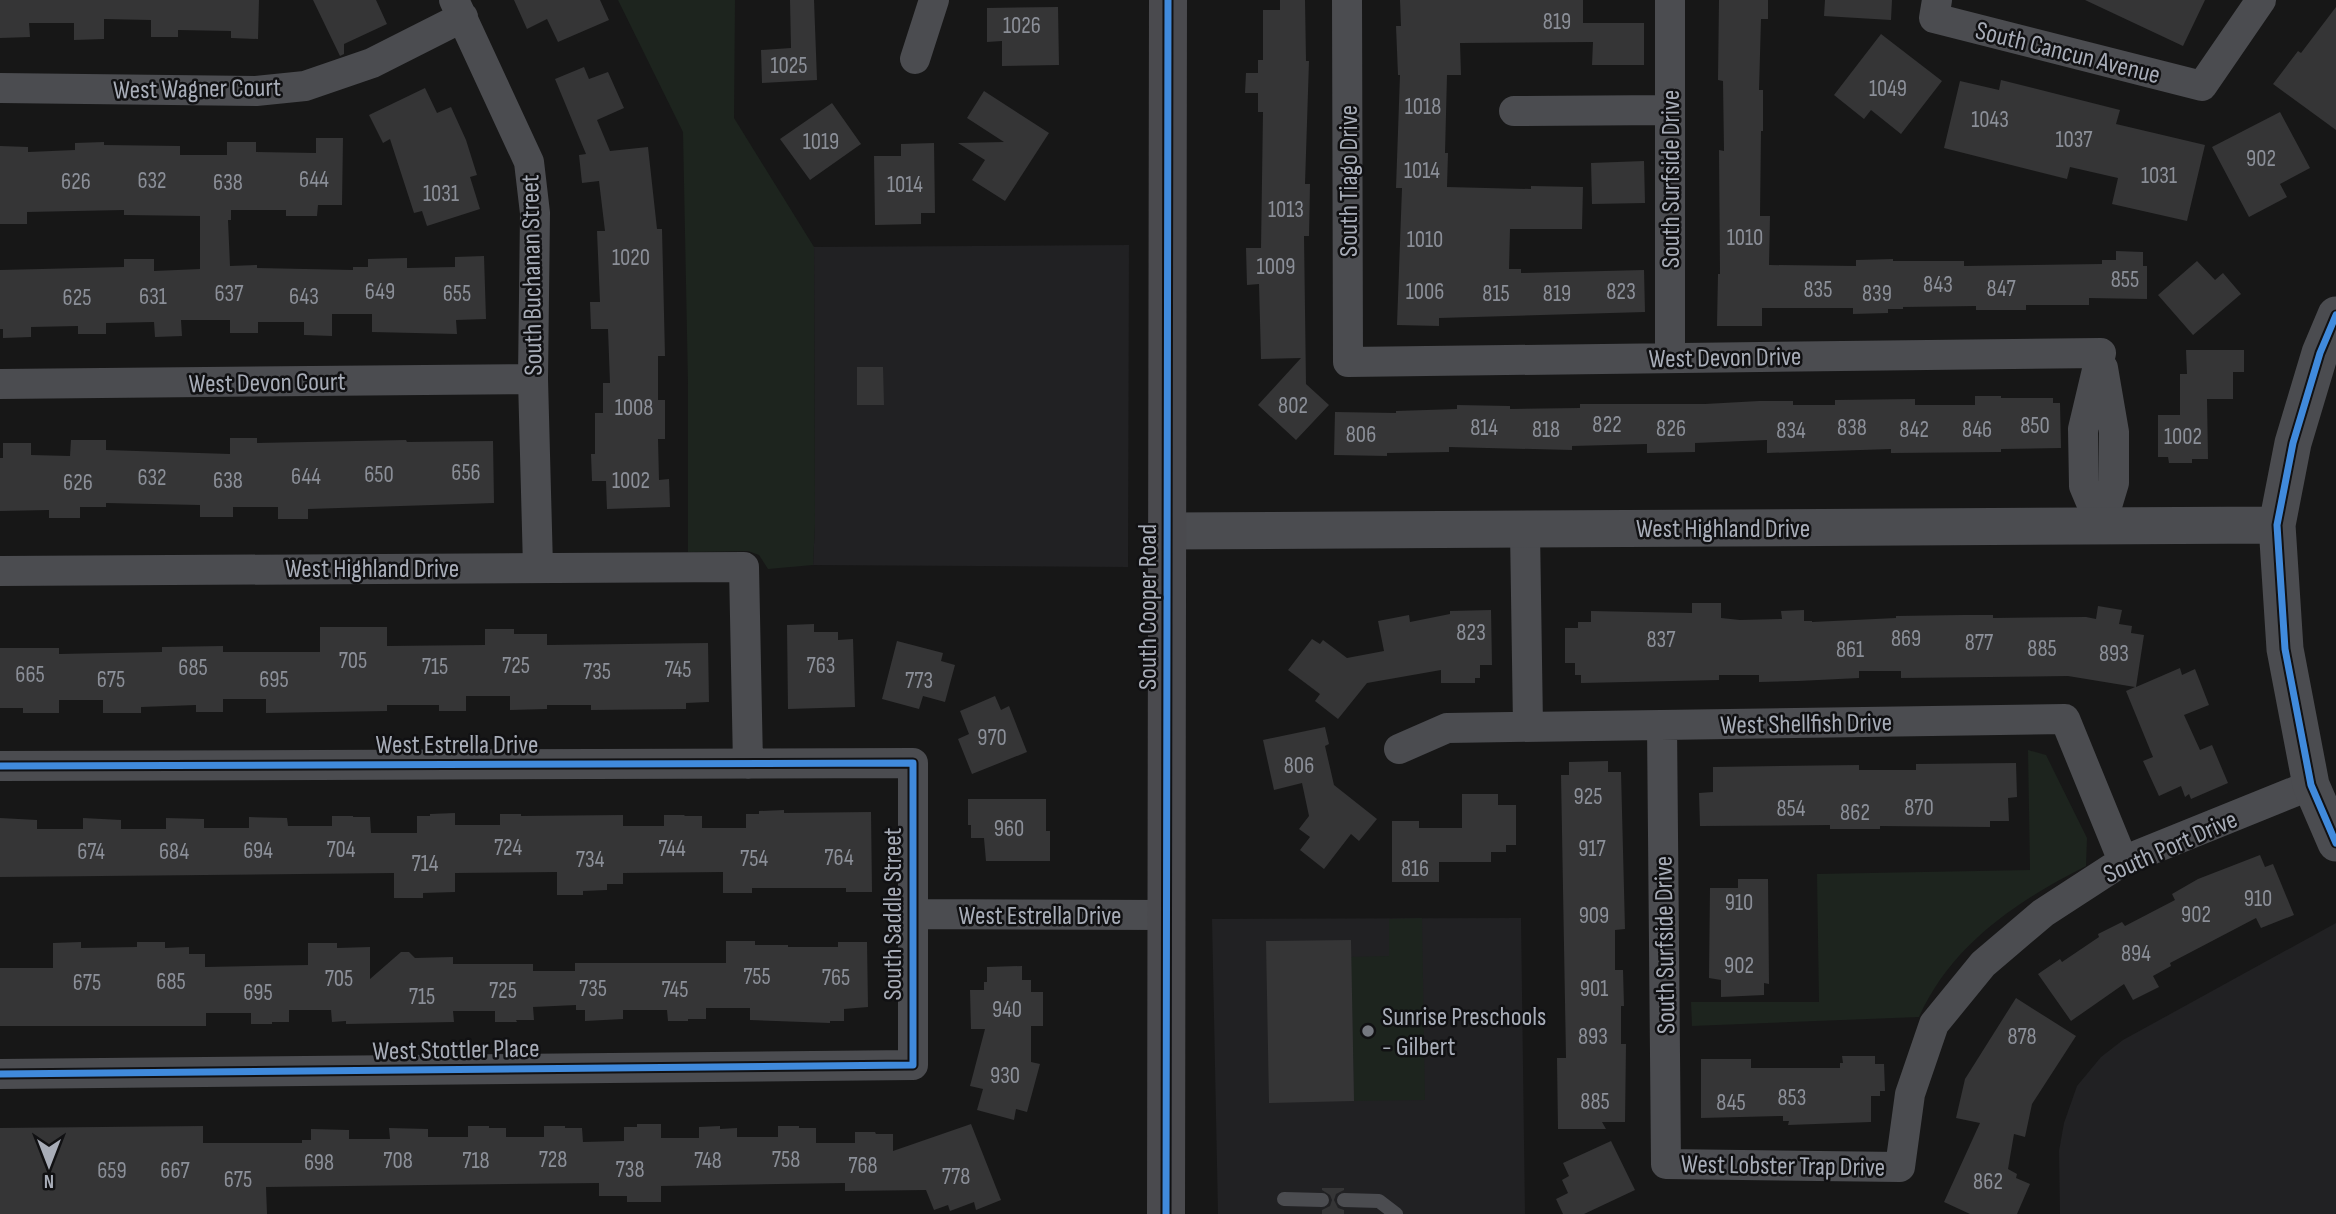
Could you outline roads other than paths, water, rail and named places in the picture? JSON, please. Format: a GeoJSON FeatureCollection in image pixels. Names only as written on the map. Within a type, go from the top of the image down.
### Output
{"type":"FeatureCollection","features":[{"type":"Feature","properties":{"kind":"main road","name":"South Cooper Road"},"geometry":{"type":"LineString","coordinates":[[1166,1214],[1168,0]]}},
{"type":"Feature","properties":{"kind":"street"},"geometry":{"type":"LineString","coordinates":[[915,59],[934,0]]}},
{"type":"Feature","properties":{"kind":"street","name":"South Tiago Drive"},"geometry":{"type":"LineString","coordinates":[[1347,0],[1348,362]]}},
{"type":"Feature","properties":{"kind":"street","name":"South Surfside Drive"},"geometry":{"type":"LineString","coordinates":[[1670,0],[1670,358]]}},
{"type":"Feature","properties":{"kind":"street","name":"South Cancun Avenue"},"geometry":{"type":"LineString","coordinates":[[1935,9],[2202,86],[2260,0]]}},
{"type":"Feature","properties":{"kind":"street","name":"West Wagner Court"},"geometry":{"type":"LineString","coordinates":[[0,88],[256,91],[305,86],[372,63],[459,8]]}},
{"type":"Feature","properties":{"kind":"street","name":"South Buchanan Street"},"geometry":{"type":"LineString","coordinates":[[459,8],[529,162],[535,213],[533,379],[537,567]]}},
{"type":"Feature","properties":{"kind":"street"},"geometry":{"type":"LineString","coordinates":[[1514,111],[1670,110]]}},
{"type":"Feature","properties":{"kind":"street"},"geometry":{"type":"LineString","coordinates":[[2336,316],[2320,353],[2292,443],[2277,525],[2284,640],[2311,785],[2336,843]]}},
{"type":"Feature","properties":{"kind":"street","name":"West Devon Drive"},"geometry":{"type":"LineString","coordinates":[[1348,362],[2101,353],[2114,432],[2114,483],[2101,526]]}},
{"type":"Feature","properties":{"kind":"street","name":"West Devon Court"},"geometry":{"type":"LineString","coordinates":[[0,384],[533,379]]}},
{"type":"Feature","properties":{"kind":"street","name":"West Highland Drive"},"geometry":{"type":"LineString","coordinates":[[1168,531],[2277,525]]}},
{"type":"Feature","properties":{"kind":"street"},"geometry":{"type":"LineString","coordinates":[[1525,530],[1528,726]]}},
{"type":"Feature","properties":{"kind":"street","name":"West Highland Drive"},"geometry":{"type":"LineString","coordinates":[[0,571],[744,567],[748,764]]}},
{"type":"Feature","properties":{"kind":"street","name":"West Shellfish Drive"},"geometry":{"type":"LineString","coordinates":[[1399,749],[1447,728],[2065,719],[2123,861]]}},
{"type":"Feature","properties":{"kind":"street","name":"South Surfside Drive"},"geometry":{"type":"LineString","coordinates":[[1662,725],[1666,1164]]}},
{"type":"Feature","properties":{"kind":"street","name":"West Estrella Drive"},"geometry":{"type":"LineString","coordinates":[[0,766],[913,763]]}},
{"type":"Feature","properties":{"kind":"street","name":"South Saddle Street"},"geometry":{"type":"LineString","coordinates":[[913,763],[913,1065]]}},
{"type":"Feature","properties":{"kind":"street","name":"South Port Drive"},"geometry":{"type":"LineString","coordinates":[[1900,1167],[1910,1094],[1934,1024],[1983,964],[2043,913],[2123,861],[2311,785]]}},
{"type":"Feature","properties":{"kind":"street","name":"West Estrella Drive"},"geometry":{"type":"LineString","coordinates":[[913,914],[1166,915]]}},
{"type":"Feature","properties":{"kind":"street","name":"West Stottler Place"},"geometry":{"type":"LineString","coordinates":[[0,1074],[913,1065]]}},
{"type":"Feature","properties":{"kind":"street","name":"West Lobster Trap Drive"},"geometry":{"type":"LineString","coordinates":[[1666,1164],[1900,1167]]}},
{"type":"Feature","properties":{"kind":"lane"},"geometry":{"type":"LineString","coordinates":[[1284,1199],[1322,1200]]}},
{"type":"Feature","properties":{"kind":"lane"},"geometry":{"type":"LineString","coordinates":[[1344,1200],[1379,1201],[1396,1214]]}},
{"type":"Feature","properties":{"kind":"place","name":"Sunrise Preschools - Gilbert"},"geometry":{"type":"Point","coordinates":[1368,1031]}}]}
